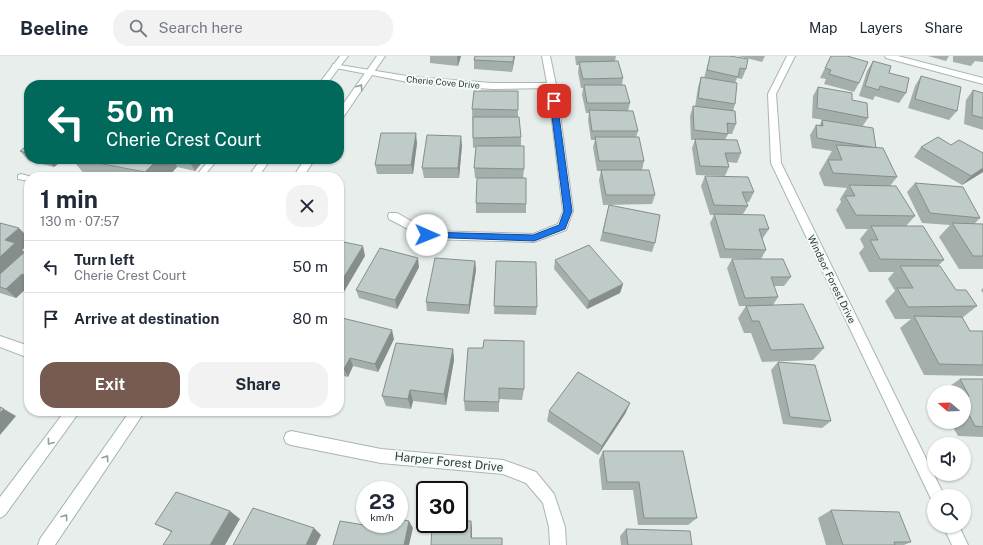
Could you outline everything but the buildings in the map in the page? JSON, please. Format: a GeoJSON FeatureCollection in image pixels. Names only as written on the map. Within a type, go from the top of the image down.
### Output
{"type":"FeatureCollection","features":[{"type":"Feature","properties":{"kind":"street"},"geometry":{"type":"LineString","coordinates":[[326,80],[344,56]]}},
{"type":"Feature","properties":{"kind":"street"},"geometry":{"type":"LineString","coordinates":[[344,110],[381,56]]}},
{"type":"Feature","properties":{"kind":"street"},"geometry":{"type":"LineString","coordinates":[[393,216],[427,235],[534,238],[562,227],[568,211],[552,85],[546,56]]}},
{"type":"Feature","properties":{"kind":"street","name":"Windsor Forest Drive"},"geometry":{"type":"LineString","coordinates":[[791,56],[772,94],[776,163],[933,489]]}},
{"type":"Feature","properties":{"kind":"street"},"geometry":{"type":"LineString","coordinates":[[889,56],[983,81]]}},
{"type":"Feature","properties":{"kind":"street","name":"Cherie Cove Drive"},"geometry":{"type":"LineString","coordinates":[[336,66],[413,80],[492,86],[552,85]]}},
{"type":"Feature","properties":{"kind":"street"},"geometry":{"type":"LineString","coordinates":[[0,341],[24,350]]}},
{"type":"Feature","properties":{"kind":"street"},"geometry":{"type":"LineString","coordinates":[[0,510],[69,416]]}},
{"type":"Feature","properties":{"kind":"street"},"geometry":{"type":"LineString","coordinates":[[46,545],[135,416]]}},
{"type":"Feature","properties":{"kind":"street","name":"Harper Forest Drive"},"geometry":{"type":"LineString","coordinates":[[291,438],[381,456],[503,467],[532,477],[549,499],[557,527],[558,545]]}},
{"type":"Feature","properties":{"kind":"street"},"geometry":{"type":"LineString","coordinates":[[954,533],[960,545]]}},
{"type":"Feature","properties":{"kind":"lane"},"geometry":{"type":"LineString","coordinates":[[203,172],[210,164]]}},
{"type":"Feature","properties":{"kind":"route"},"geometry":{"type":"LineString","coordinates":[[427,235],[534,238],[562,227],[568,211],[554,101]]}}]}
